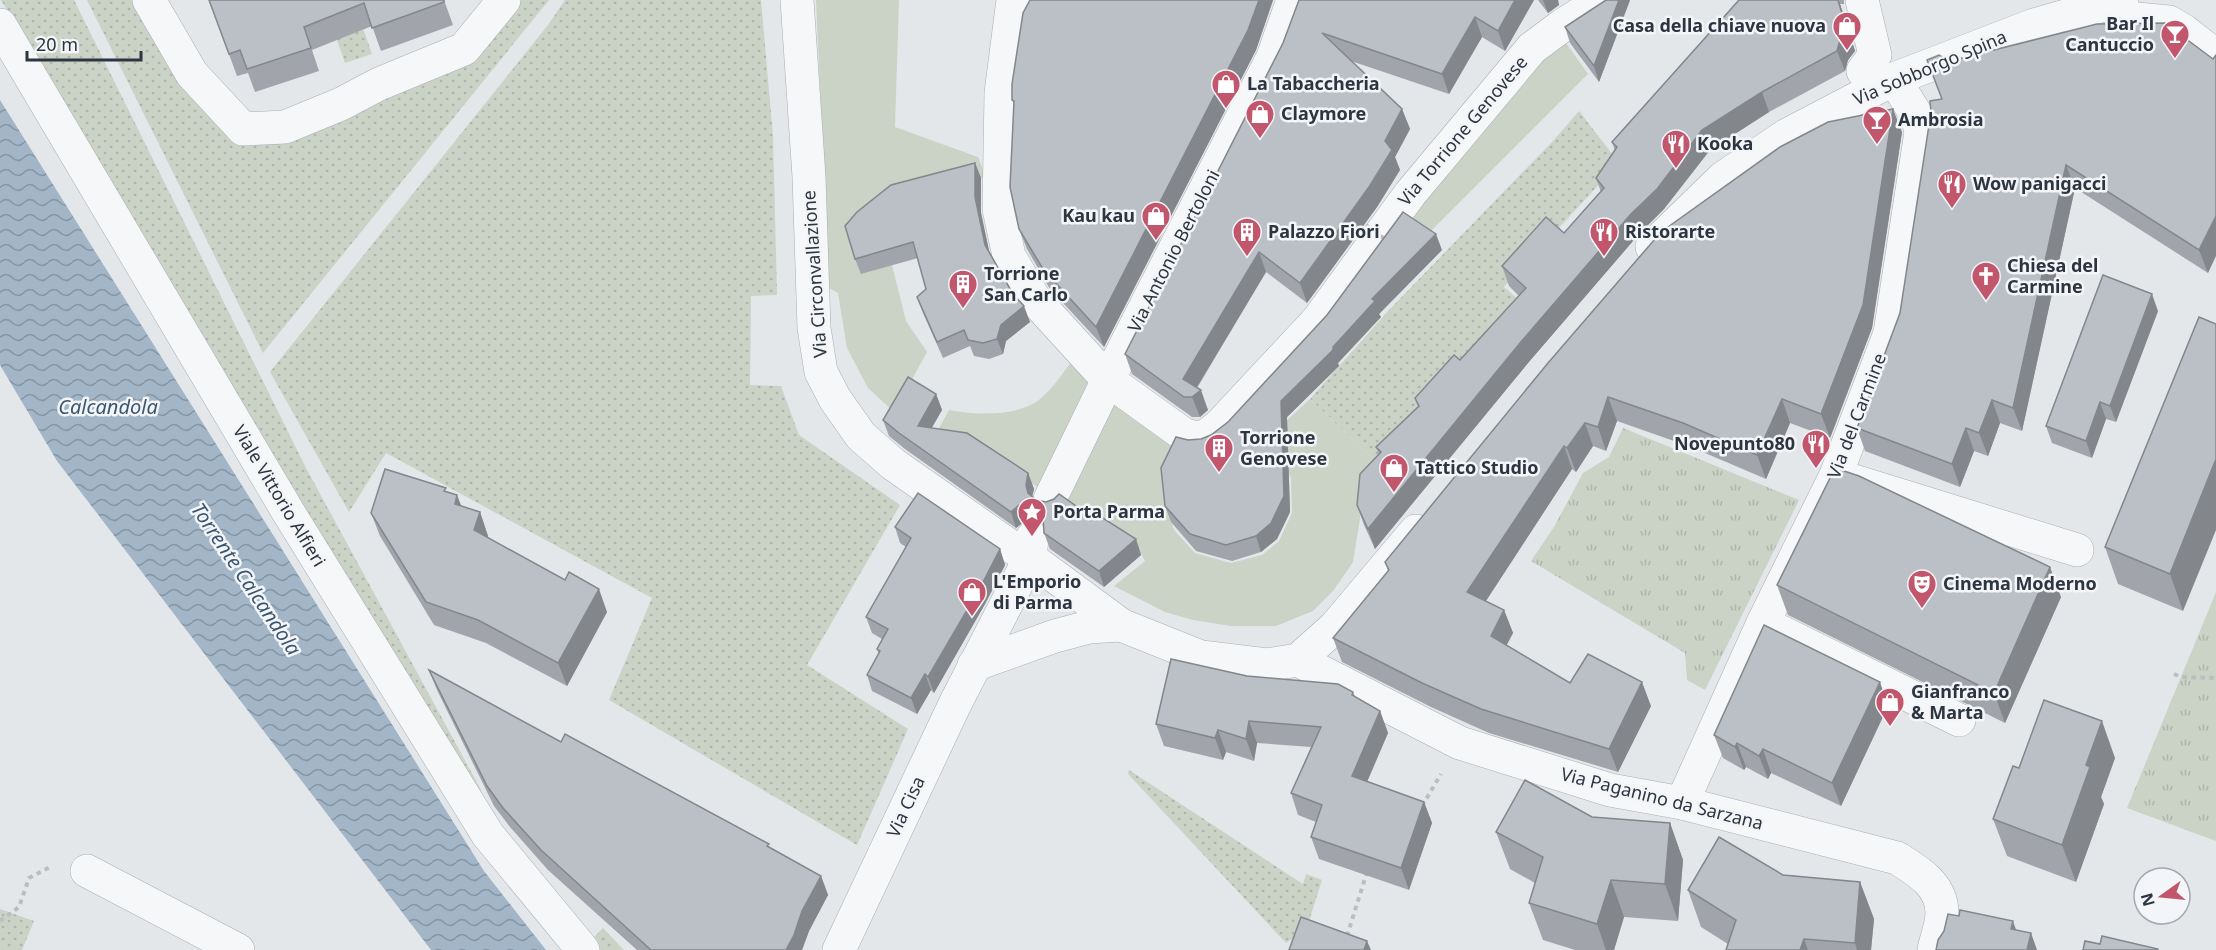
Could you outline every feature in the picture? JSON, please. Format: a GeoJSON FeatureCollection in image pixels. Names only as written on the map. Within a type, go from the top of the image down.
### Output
{"type":"FeatureCollection","features":[{"type":"Feature","properties":{"kind":"street"},"geometry":{"type":"LineString","coordinates":[[149,0],[192,74],[243,129],[285,127],[341,104],[379,84],[464,49],[504,0]]}},
{"type":"Feature","properties":{"kind":"street","name":"Via Circonvallazione"},"geometry":{"type":"LineString","coordinates":[[797,0],[809,177],[814,328],[822,372],[835,399],[861,436],[893,464],[1007,544],[1031,548]]}},
{"type":"Feature","properties":{"kind":"street"},"geometry":{"type":"LineString","coordinates":[[1013,0],[1001,93],[999,208],[1010,256],[1035,300],[1108,380]]}},
{"type":"Feature","properties":{"kind":"street","name":"Via Antonio Bertoloni"},"geometry":{"type":"LineString","coordinates":[[1050,499],[1108,380],[1274,57],[1293,0]]}},
{"type":"Feature","properties":{"kind":"street","name":"Via Torrione Genovese"},"geometry":{"type":"LineString","coordinates":[[1108,380],[1183,434],[1196,439],[1206,436],[1237,408],[1318,320],[1378,234],[1532,48],[1602,0]]}},
{"type":"Feature","properties":{"kind":"street"},"geometry":{"type":"LineString","coordinates":[[1862,0],[1875,55],[1863,71]]}},
{"type":"Feature","properties":{"kind":"street"},"geometry":{"type":"LineString","coordinates":[[2130,10],[2169,22],[2216,56]]}},
{"type":"Feature","properties":{"kind":"street","name":"Via Sobborgo Spina"},"geometry":{"type":"LineString","coordinates":[[1631,272],[1653,246],[1723,178],[1787,135],[1894,79],[2034,25],[2130,10]]}},
{"type":"Feature","properties":{"kind":"street","name":"Viale Vittorio Alfieri"},"geometry":{"type":"LineString","coordinates":[[0,26],[281,499],[488,835],[583,950]]}},
{"type":"Feature","properties":{"kind":"street","name":"Via del Carmine"},"geometry":{"type":"LineString","coordinates":[[1682,803],[1763,623],[1836,475],[1890,333],[1921,132],[1917,116],[1894,79]]}},
{"type":"Feature","properties":{"kind":"street"},"geometry":{"type":"LineString","coordinates":[[1836,475],[2077,550]]}},
{"type":"Feature","properties":{"kind":"street"},"geometry":{"type":"LineString","coordinates":[[1031,548],[1121,625],[1202,657],[1267,665],[1298,660],[1335,627],[1432,512]]}},
{"type":"Feature","properties":{"kind":"street","name":"Via Cisa"},"geometry":{"type":"LineString","coordinates":[[839,950],[1031,548]]}},
{"type":"Feature","properties":{"kind":"street"},"geometry":{"type":"LineString","coordinates":[[1763,623],[1959,720]]}},
{"type":"Feature","properties":{"kind":"street"},"geometry":{"type":"LineString","coordinates":[[974,665],[1055,636],[1089,627],[1121,625]]}},
{"type":"Feature","properties":{"kind":"street","name":"Via Paganino da Sarzana"},"geometry":{"type":"LineString","coordinates":[[1298,660],[1460,743],[1610,790],[1682,803],[1897,858],[1923,874],[1935,890],[1942,913],[1934,950]]}},
{"type":"Feature","properties":{"kind":"street"},"geometry":{"type":"LineString","coordinates":[[87,871],[238,950]]}},
{"type":"Feature","properties":{"kind":"path"},"geometry":{"type":"LineString","coordinates":[[2174,674],[2181,677],[2216,678]]}},
{"type":"Feature","properties":{"kind":"path"},"geometry":{"type":"LineString","coordinates":[[1420,809],[1460,743]]}},
{"type":"Feature","properties":{"kind":"path"},"geometry":{"type":"LineString","coordinates":[[0,921],[19,907],[29,878],[58,863],[87,871]]}},
{"type":"Feature","properties":{"kind":"path"},"geometry":{"type":"LineString","coordinates":[[1344,942],[1370,864]]}},
{"type":"Feature","properties":{"kind":"green space"},"geometry":{"type":"Polygon","coordinates":[[[1,0],[74,0],[306,468],[481,790],[474,794],[1,0]]]}},
{"type":"Feature","properties":{"kind":"green space"},"geometry":{"type":"Polygon","coordinates":[[[87,0],[140,0],[184,80],[288,138],[516,0],[549,0],[263,353],[87,0]]]}},
{"type":"Feature","properties":{"kind":"green space"},"geometry":{"type":"Polygon","coordinates":[[[323,0],[353,0],[372,54],[345,63],[323,0]]]}},
{"type":"Feature","properties":{"kind":"green space"},"geometry":{"type":"Polygon","coordinates":[[[565,0],[761,0],[773,136],[777,295],[751,296],[750,385],[781,386],[799,435],[900,505],[807,665],[908,729],[857,845],[609,700],[652,598],[386,453],[349,512],[270,372],[548,25],[565,0]]]}},
{"type":"Feature","properties":{"kind":"green space"},"geometry":{"type":"Polygon","coordinates":[[[816,0],[899,0],[895,127],[978,157],[986,177],[897,201],[861,274],[892,265],[906,321],[927,352],[894,412],[868,388],[847,348],[838,293],[829,288],[816,0]]]}},
{"type":"Feature","properties":{"kind":"green space"},"geometry":{"type":"Polygon","coordinates":[[[1564,40],[1588,74],[1364,298],[1391,240],[1544,55],[1564,40]]]}},
{"type":"Feature","properties":{"kind":"green space"},"geometry":{"type":"Polygon","coordinates":[[[1579,111],[1619,163],[1504,287],[1527,307],[1380,465],[1310,399],[1389,310],[1553,141],[1579,111]]]}},
{"type":"Feature","properties":{"kind":"green space"},"geometry":{"type":"Polygon","coordinates":[[[1070,364],[1090,377],[1039,488],[974,444],[934,437],[949,410],[996,413],[1009,412],[1031,405],[1048,391],[1070,364]]]}},
{"type":"Feature","properties":{"kind":"green space"},"geometry":{"type":"Polygon","coordinates":[[[1310,399],[1380,465],[1364,494],[1353,562],[1333,591],[1313,611],[1276,626],[1231,626],[1193,620],[1165,612],[1114,586],[1145,561],[1137,547],[1065,501],[1114,402],[1179,451],[1166,506],[1174,530],[1195,553],[1231,563],[1262,555],[1279,541],[1292,513],[1291,478],[1283,459],[1266,440],[1310,399]]]}},
{"type":"Feature","properties":{"kind":"green space"},"geometry":{"type":"Polygon","coordinates":[[[1623,428],[1799,500],[1705,690],[1687,680],[1685,653],[1531,561],[1554,527],[1583,473],[1609,457],[1623,428]]]}},
{"type":"Feature","properties":{"kind":"green space"},"geometry":{"type":"Polygon","coordinates":[[[2216,592],[2216,841],[2127,808],[2216,592]]]}},
{"type":"Feature","properties":{"kind":"green space"},"geometry":{"type":"Polygon","coordinates":[[[1129,770],[1303,884],[1306,874],[1322,880],[1304,937],[1293,938],[1286,943],[1128,774],[1129,770]]]}},
{"type":"Feature","properties":{"kind":"green space"},"geometry":{"type":"Polygon","coordinates":[[[0,909],[34,921],[22,950],[0,950],[0,909]]]}},
{"type":"Feature","properties":{"kind":"green space"},"geometry":{"type":"Polygon","coordinates":[[[603,928],[624,950],[594,950],[588,943],[603,928]]]}},
{"type":"Feature","properties":{"kind":"water","name":"Calcandola"},"geometry":{"type":"Polygon","coordinates":[[[0,100],[484,871],[546,950],[431,950],[57,461],[0,365],[0,100]]]}},
{"type":"Feature","properties":{"kind":"building"},"geometry":{"type":"Polygon","coordinates":[[[209,0],[444,0],[444,2],[372,28],[364,3],[304,27],[311,48],[247,69],[240,50],[229,54],[209,0]]]}},
{"type":"Feature","properties":{"kind":"building"},"geometry":{"type":"Polygon","coordinates":[[[1030,0],[1259,0],[1248,30],[1096,327],[1043,269],[1019,229],[1010,187],[1014,101],[1012,100],[1012,84],[1023,13],[1030,0]]]}},
{"type":"Feature","properties":{"kind":"building"},"geometry":{"type":"Polygon","coordinates":[[[1299,0],[1515,0],[1498,31],[1475,17],[1442,74],[1322,33],[1402,109],[1385,141],[1392,150],[1369,187],[1300,283],[1259,252],[1183,379],[1201,390],[1192,397],[1184,397],[1125,354],[1283,43],[1299,0]]]}},
{"type":"Feature","properties":{"kind":"building"},"geometry":{"type":"Polygon","coordinates":[[[1606,0],[1619,0],[1594,66],[1565,27],[1606,0]]]}},
{"type":"Feature","properties":{"kind":"building"},"geometry":{"type":"Polygon","coordinates":[[[1739,0],[1838,0],[1847,31],[1840,40],[1837,51],[1762,92],[1702,130],[1657,189],[1631,214],[1520,343],[1368,529],[1357,505],[1360,474],[1381,452],[1376,447],[1419,406],[1415,398],[1454,355],[1460,360],[1526,288],[1502,266],[1546,217],[1564,233],[1604,188],[1596,178],[1617,147],[1612,142],[1739,0]]]}},
{"type":"Feature","properties":{"kind":"building"},"geometry":{"type":"Polygon","coordinates":[[[2165,23],[2213,59],[2216,55],[2216,216],[2199,250],[2066,165],[2013,408],[1992,400],[1979,433],[1966,428],[1952,464],[1857,428],[1900,313],[1931,112],[1930,101],[1942,99],[1927,60],[1939,55],[1954,64],[1958,59],[2097,24],[2165,23]]]}},
{"type":"Feature","properties":{"kind":"building"},"geometry":{"type":"Polygon","coordinates":[[[1893,109],[1863,305],[1821,414],[1782,399],[1757,455],[1683,423],[1608,397],[1598,427],[1585,423],[1567,448],[1564,446],[1467,592],[1504,610],[1491,636],[1570,683],[1588,654],[1642,682],[1609,749],[1481,709],[1422,683],[1333,638],[1389,570],[1385,562],[1548,363],[1661,232],[1780,147],[1828,122],[1893,109]]]}},
{"type":"Feature","properties":{"kind":"building"},"geometry":{"type":"Polygon","coordinates":[[[975,163],[975,197],[985,245],[1013,294],[1024,306],[1001,325],[997,339],[983,343],[968,340],[964,330],[937,342],[917,297],[926,289],[913,242],[855,259],[845,226],[857,212],[891,185],[975,163]]]}},
{"type":"Feature","properties":{"kind":"building"},"geometry":{"type":"Polygon","coordinates":[[[1403,212],[1436,234],[1372,299],[1375,301],[1333,347],[1333,350],[1281,401],[1284,496],[1271,523],[1256,536],[1226,545],[1190,534],[1165,506],[1161,468],[1176,437],[1188,440],[1201,439],[1211,435],[1228,422],[1327,315],[1403,212]]]}},
{"type":"Feature","properties":{"kind":"building"},"geometry":{"type":"Polygon","coordinates":[[[2103,275],[2152,294],[2110,406],[2100,402],[2086,441],[2046,426],[2103,275]]]}},
{"type":"Feature","properties":{"kind":"building"},"geometry":{"type":"Polygon","coordinates":[[[2199,317],[2216,324],[2216,459],[2170,574],[2105,547],[2199,317]]]}},
{"type":"Feature","properties":{"kind":"building"},"geometry":{"type":"Polygon","coordinates":[[[908,377],[936,394],[918,426],[967,433],[1028,473],[1026,485],[1028,493],[1036,500],[1046,502],[1059,494],[1082,510],[1087,508],[1136,539],[1099,571],[1044,533],[1043,515],[1037,507],[1028,503],[1019,505],[1011,512],[899,433],[883,420],[908,377]]]}},
{"type":"Feature","properties":{"kind":"building","name":"Cinema Moderno"},"geometry":{"type":"Polygon","coordinates":[[[1835,468],[1859,476],[2050,567],[1994,693],[1777,585],[1835,468]]]}},
{"type":"Feature","properties":{"kind":"building"},"geometry":{"type":"Polygon","coordinates":[[[385,469],[446,488],[444,491],[457,495],[455,504],[480,512],[474,530],[565,580],[569,572],[599,589],[558,663],[478,620],[426,602],[371,513],[385,469]]]}},
{"type":"Feature","properties":{"kind":"building"},"geometry":{"type":"Polygon","coordinates":[[[918,493],[1000,549],[928,677],[925,674],[911,698],[867,675],[880,651],[877,649],[888,629],[866,617],[911,538],[895,527],[918,493]]]}},
{"type":"Feature","properties":{"kind":"building"},"geometry":{"type":"Polygon","coordinates":[[[1764,625],[1880,682],[1832,783],[1763,749],[1759,756],[1737,743],[1735,747],[1714,735],[1764,625]]]}},
{"type":"Feature","properties":{"kind":"building"},"geometry":{"type":"Polygon","coordinates":[[[1171,659],[1247,676],[1338,684],[1380,711],[1352,776],[1424,802],[1401,868],[1311,837],[1322,805],[1291,793],[1321,727],[1249,721],[1246,739],[1218,730],[1215,738],[1156,724],[1171,659]]]}},
{"type":"Feature","properties":{"kind":"building"},"geometry":{"type":"Polygon","coordinates":[[[429,670],[561,742],[565,734],[769,844],[767,846],[821,876],[802,911],[786,950],[651,950],[541,850],[503,808],[487,786],[429,670]]]}},
{"type":"Feature","properties":{"kind":"building"},"geometry":{"type":"Polygon","coordinates":[[[2044,700],[2102,721],[2086,765],[2090,767],[2062,845],[1993,819],[2013,766],[2019,768],[2044,700]]]}},
{"type":"Feature","properties":{"kind":"building"},"geometry":{"type":"Polygon","coordinates":[[[1525,780],[1592,817],[1670,823],[1665,884],[1611,880],[1597,924],[1529,903],[1543,857],[1496,832],[1525,780]]]}},
{"type":"Feature","properties":{"kind":"building"},"geometry":{"type":"Polygon","coordinates":[[[1719,837],[1783,875],[1860,882],[1855,943],[1804,939],[1800,950],[1726,950],[1736,920],[1688,890],[1719,837]]]}},
{"type":"Feature","properties":{"kind":"building"},"geometry":{"type":"Polygon","coordinates":[[[1960,910],[2013,921],[2011,929],[2031,933],[2027,950],[1936,950],[1948,914],[1959,916],[1960,910]]]}},
{"type":"Feature","properties":{"kind":"building"},"geometry":{"type":"Polygon","coordinates":[[[1301,917],[1367,941],[1364,950],[1289,950],[1301,917]]]}},
{"type":"Feature","properties":{"kind":"building"},"geometry":{"type":"Polygon","coordinates":[[[2102,936],[2158,950],[2083,950],[2085,941],[2100,944],[2102,936]]]}},
{"type":"Feature","properties":{"kind":"place","name":"Casa della chiave nuova"},"geometry":{"type":"Point","coordinates":[1847,52]}},
{"type":"Feature","properties":{"kind":"place","name":"Bar Il Cantuccio"},"geometry":{"type":"Point","coordinates":[2175,60]}},
{"type":"Feature","properties":{"kind":"place","name":"La Tabaccheria"},"geometry":{"type":"Point","coordinates":[1226,110]}},
{"type":"Feature","properties":{"kind":"place","name":"Claymore"},"geometry":{"type":"Point","coordinates":[1260,140]}},
{"type":"Feature","properties":{"kind":"place","name":"Ambrosia"},"geometry":{"type":"Point","coordinates":[1877,146]}},
{"type":"Feature","properties":{"kind":"place","name":"Kooka"},"geometry":{"type":"Point","coordinates":[1676,170]}},
{"type":"Feature","properties":{"kind":"place","name":"Wow panigacci"},"geometry":{"type":"Point","coordinates":[1952,210]}},
{"type":"Feature","properties":{"kind":"place","name":"Kau kau"},"geometry":{"type":"Point","coordinates":[1156,242]}},
{"type":"Feature","properties":{"kind":"place","name":"Palazzo Fiori"},"geometry":{"type":"Point","coordinates":[1247,258]}},
{"type":"Feature","properties":{"kind":"place","name":"Ristorarte"},"geometry":{"type":"Point","coordinates":[1604,258]}},
{"type":"Feature","properties":{"kind":"place","name":"Chiesa del Carmine"},"geometry":{"type":"Point","coordinates":[1986,302]}},
{"type":"Feature","properties":{"kind":"place","name":"Torrione San Carlo"},"geometry":{"type":"Point","coordinates":[963,310]}},
{"type":"Feature","properties":{"kind":"place","name":"Novepunto80"},"geometry":{"type":"Point","coordinates":[1816,470]}},
{"type":"Feature","properties":{"kind":"place","name":"Torrione Genovese"},"geometry":{"type":"Point","coordinates":[1219,474]}},
{"type":"Feature","properties":{"kind":"place","name":"Tattico Studio"},"geometry":{"type":"Point","coordinates":[1394,494]}},
{"type":"Feature","properties":{"kind":"place","name":"Porta Parma"},"geometry":{"type":"Point","coordinates":[1032,538]}},
{"type":"Feature","properties":{"kind":"place","name":"Cinema Moderno"},"geometry":{"type":"Point","coordinates":[1922,610]}},
{"type":"Feature","properties":{"kind":"place","name":"L'Emporio di Parma"},"geometry":{"type":"Point","coordinates":[972,618]}},
{"type":"Feature","properties":{"kind":"place","name":"Gianfranco & Marta"},"geometry":{"type":"Point","coordinates":[1890,728]}},
{"type":"Feature","properties":{"kind":"water label","name":"Torrente Calcandola"},"geometry":{"type":"Point","coordinates":[246,579]}}]}
